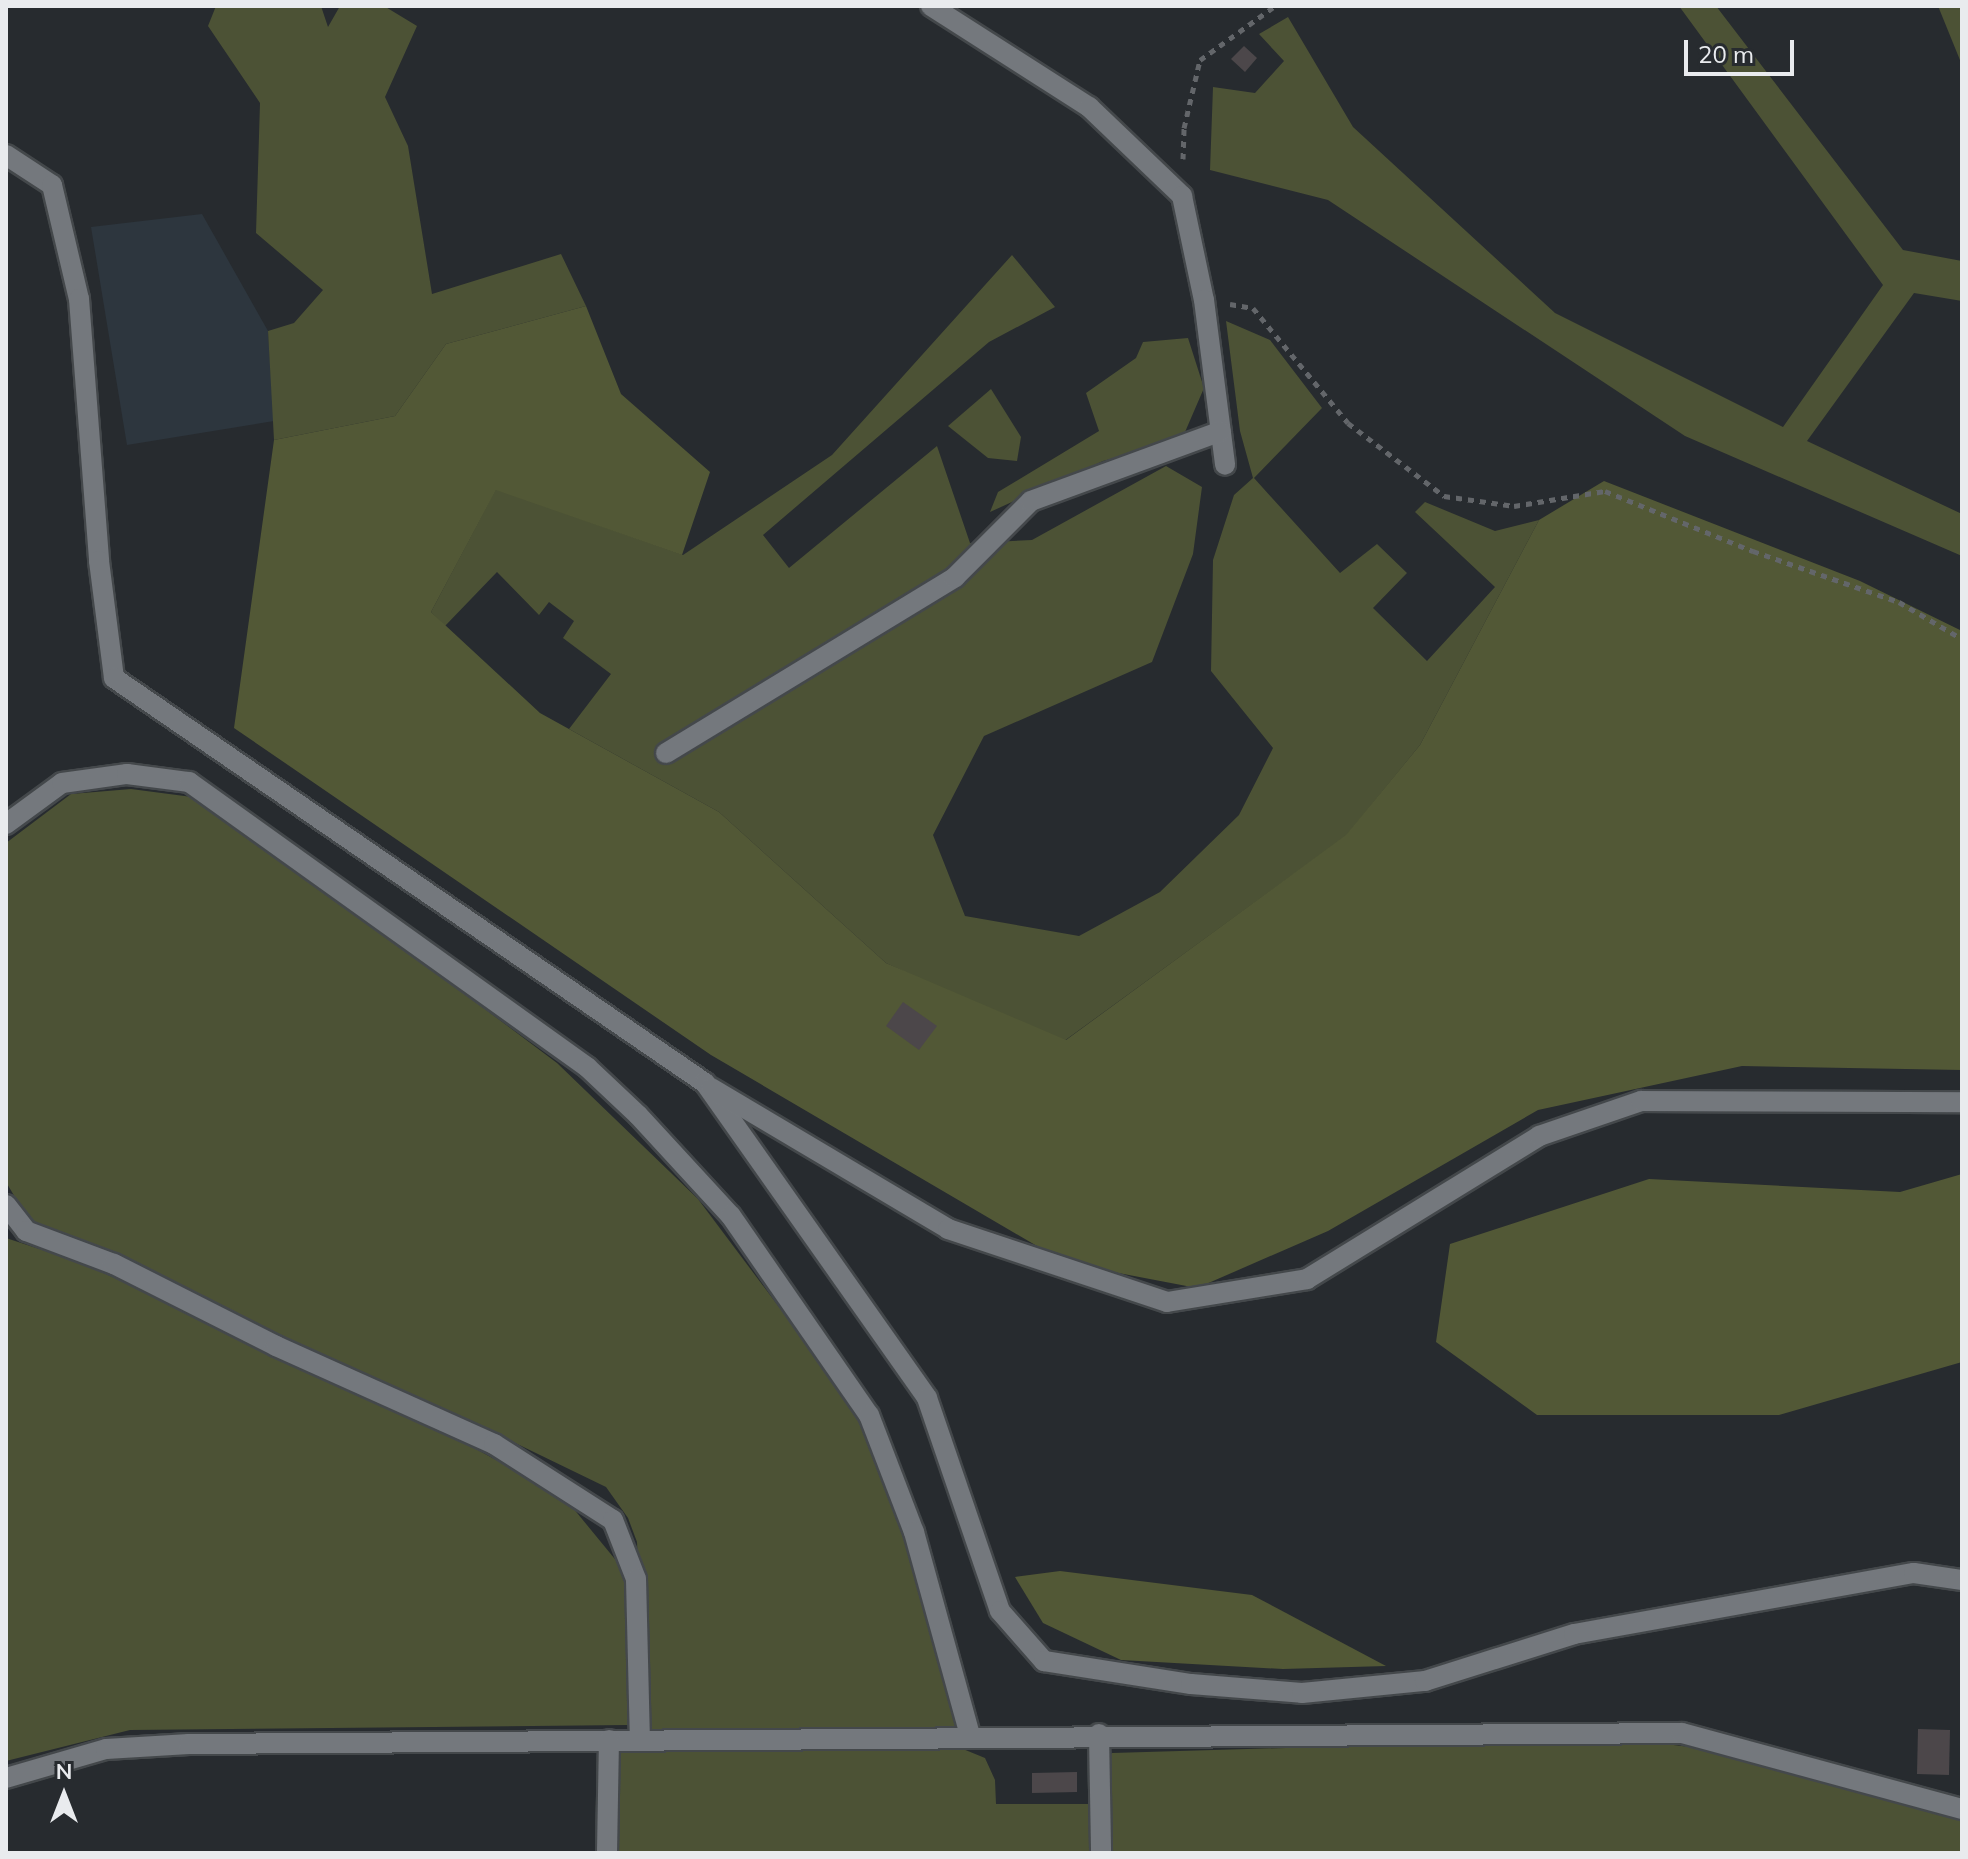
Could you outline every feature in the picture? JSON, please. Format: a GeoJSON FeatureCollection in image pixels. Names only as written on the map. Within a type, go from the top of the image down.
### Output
{"type":"FeatureCollection","features":[{"type":"Feature","properties":{"kind":"street"},"geometry":{"type":"LineString","coordinates":[[931,6],[1089,107],[1182,196],[1204,300],[1225,465]]}},
{"type":"Feature","properties":{"kind":"street"},"geometry":{"type":"LineString","coordinates":[[6,155],[52,185],[79,299],[99,561],[114,678],[705,1083],[948,1229],[1167,1302],[1307,1279],[1539,1136],[1641,1101],[1962,1102]]}},
{"type":"Feature","properties":{"kind":"street"},"geometry":{"type":"LineString","coordinates":[[666,753],[955,577],[1031,501],[1221,431]]}},
{"type":"Feature","properties":{"kind":"street"},"geometry":{"type":"LineString","coordinates":[[6,824],[62,783],[127,774],[189,782],[587,1067],[731,1216],[869,1415],[914,1532],[970,1736]]}},
{"type":"Feature","properties":{"kind":"street"},"geometry":{"type":"LineString","coordinates":[[705,1083],[927,1398],[1000,1611],[1044,1661],[1191,1684],[1302,1693],[1425,1681],[1574,1634],[1914,1573],[1962,1580]]}},
{"type":"Feature","properties":{"kind":"street"},"geometry":{"type":"LineString","coordinates":[[6,1205],[26,1231],[114,1264],[276,1346],[494,1444],[613,1520],[636,1579],[640,1739]]}},
{"type":"Feature","properties":{"kind":"street"},"geometry":{"type":"LineString","coordinates":[[6,1778],[106,1749],[189,1744],[1099,1734],[1682,1733],[1962,1809]]}},
{"type":"Feature","properties":{"kind":"street"},"geometry":{"type":"LineString","coordinates":[[1099,1734],[1101,1853]]}},
{"type":"Feature","properties":{"kind":"street"},"geometry":{"type":"LineString","coordinates":[[607,1853],[609,1740]]}},
{"type":"Feature","properties":{"kind":"path"},"geometry":{"type":"LineString","coordinates":[[1182,196],[1184,128],[1200,60],[1275,6]]}},
{"type":"Feature","properties":{"kind":"path"},"geometry":{"type":"LineString","coordinates":[[1204,300],[1253,308],[1348,423],[1444,496],[1514,506],[1605,491],[1753,551],[1899,602],[1962,639]]}},
{"type":"Feature","properties":{"kind":"shaded area"},"geometry":{"type":"Polygon","coordinates":[[[202,214],[268,331],[274,421],[127,445],[91,227],[202,214]]]}},
{"type":"Feature","properties":{"kind":"green space"},"geometry":{"type":"Polygon","coordinates":[[[216,6],[321,6],[328,27],[340,6],[384,6],[417,26],[385,97],[408,146],[432,294],[561,254],[586,306],[446,344],[395,416],[274,440],[268,331],[294,323],[323,290],[256,233],[260,103],[208,26],[216,6]]]}},
{"type":"Feature","properties":{"kind":"green space"},"geometry":{"type":"Polygon","coordinates":[[[1679,6],[1716,6],[1903,250],[1962,261],[1962,301],[1914,293],[1807,441],[1962,514],[1962,556],[1685,436],[1328,200],[1210,170],[1213,87],[1255,93],[1284,61],[1259,34],[1288,17],[1353,127],[1555,313],[1783,427],[1883,285],[1679,6]]]}},
{"type":"Feature","properties":{"kind":"green space"},"geometry":{"type":"Polygon","coordinates":[[[1938,6],[1962,6],[1962,65],[1938,6]]]}},
{"type":"Feature","properties":{"kind":"green space"},"geometry":{"type":"Polygon","coordinates":[[[1012,255],[1055,307],[989,342],[763,535],[789,568],[937,446],[970,543],[1032,540],[1166,466],[1202,487],[1193,554],[1152,662],[984,736],[933,835],[965,916],[1079,936],[1160,892],[1239,815],[1273,748],[1211,671],[1213,560],[1234,495],[1253,478],[1240,431],[1226,321],[1270,340],[1322,408],[1254,478],[1340,573],[1377,544],[1407,573],[1373,608],[1427,661],[1495,587],[1415,512],[1425,502],[1495,531],[1539,520],[1420,745],[1346,836],[1060,1044],[886,963],[719,812],[569,729],[611,674],[563,638],[574,621],[549,602],[539,615],[497,572],[445,626],[431,612],[496,489],[683,555],[832,455],[1012,255]]]}},
{"type":"Feature","properties":{"kind":"green space"},"geometry":{"type":"Polygon","coordinates":[[[586,306],[621,394],[710,472],[682,555],[496,490],[431,612],[540,713],[719,812],[886,963],[1066,1040],[1346,835],[1420,745],[1539,520],[1604,481],[1860,581],[1962,631],[1962,1070],[1742,1066],[1538,1110],[1328,1231],[1197,1288],[1066,1263],[711,1055],[234,728],[274,440],[395,416],[446,344],[586,306]]]}},
{"type":"Feature","properties":{"kind":"green space"},"geometry":{"type":"Polygon","coordinates":[[[1188,338],[1204,388],[1182,439],[1103,461],[990,512],[998,492],[1099,431],[1086,393],[1136,358],[1143,342],[1188,338]]]}},
{"type":"Feature","properties":{"kind":"green space"},"geometry":{"type":"Polygon","coordinates":[[[991,389],[1021,437],[1017,461],[988,458],[948,426],[991,389]]]}},
{"type":"Feature","properties":{"kind":"green space"},"geometry":{"type":"Polygon","coordinates":[[[131,789],[192,797],[290,863],[557,1063],[698,1199],[842,1391],[883,1457],[959,1722],[954,1731],[646,1733],[637,1542],[628,1518],[606,1487],[480,1426],[316,1361],[32,1226],[6,1182],[6,843],[71,794],[131,789]]]}},
{"type":"Feature","properties":{"kind":"green space"},"geometry":{"type":"Polygon","coordinates":[[[1962,1174],[1962,1362],[1779,1415],[1537,1415],[1436,1342],[1450,1244],[1649,1179],[1900,1192],[1962,1174]]]}},
{"type":"Feature","properties":{"kind":"green space"},"geometry":{"type":"Polygon","coordinates":[[[6,1238],[76,1261],[197,1314],[441,1430],[564,1497],[628,1575],[628,1725],[130,1730],[6,1761],[6,1238]]]}},
{"type":"Feature","properties":{"kind":"green space"},"geometry":{"type":"Polygon","coordinates":[[[1060,1571],[1252,1595],[1386,1666],[1283,1669],[1121,1660],[1043,1623],[1015,1577],[1060,1571]]]}},
{"type":"Feature","properties":{"kind":"green space"},"geometry":{"type":"Polygon","coordinates":[[[793,1743],[963,1749],[985,1758],[995,1780],[996,1804],[1096,1804],[1095,1853],[614,1853],[612,1755],[621,1748],[793,1743]]]}},
{"type":"Feature","properties":{"kind":"green space"},"geometry":{"type":"Polygon","coordinates":[[[1665,1744],[1707,1749],[1962,1819],[1962,1853],[1105,1853],[1104,1761],[1112,1753],[1318,1747],[1665,1744]]]}},
{"type":"Feature","properties":{"kind":"building"},"geometry":{"type":"Polygon","coordinates":[[[1244,46],[1257,58],[1245,72],[1231,59],[1244,46]]]}},
{"type":"Feature","properties":{"kind":"building"},"geometry":{"type":"Polygon","coordinates":[[[903,1002],[937,1026],[919,1050],[886,1026],[903,1002]]]}},
{"type":"Feature","properties":{"kind":"building"},"geometry":{"type":"Polygon","coordinates":[[[1918,1729],[1950,1730],[1949,1775],[1917,1774],[1918,1729]]]}},
{"type":"Feature","properties":{"kind":"building"},"geometry":{"type":"Polygon","coordinates":[[[1077,1772],[1077,1792],[1032,1793],[1032,1773],[1077,1772]]]}}]}
